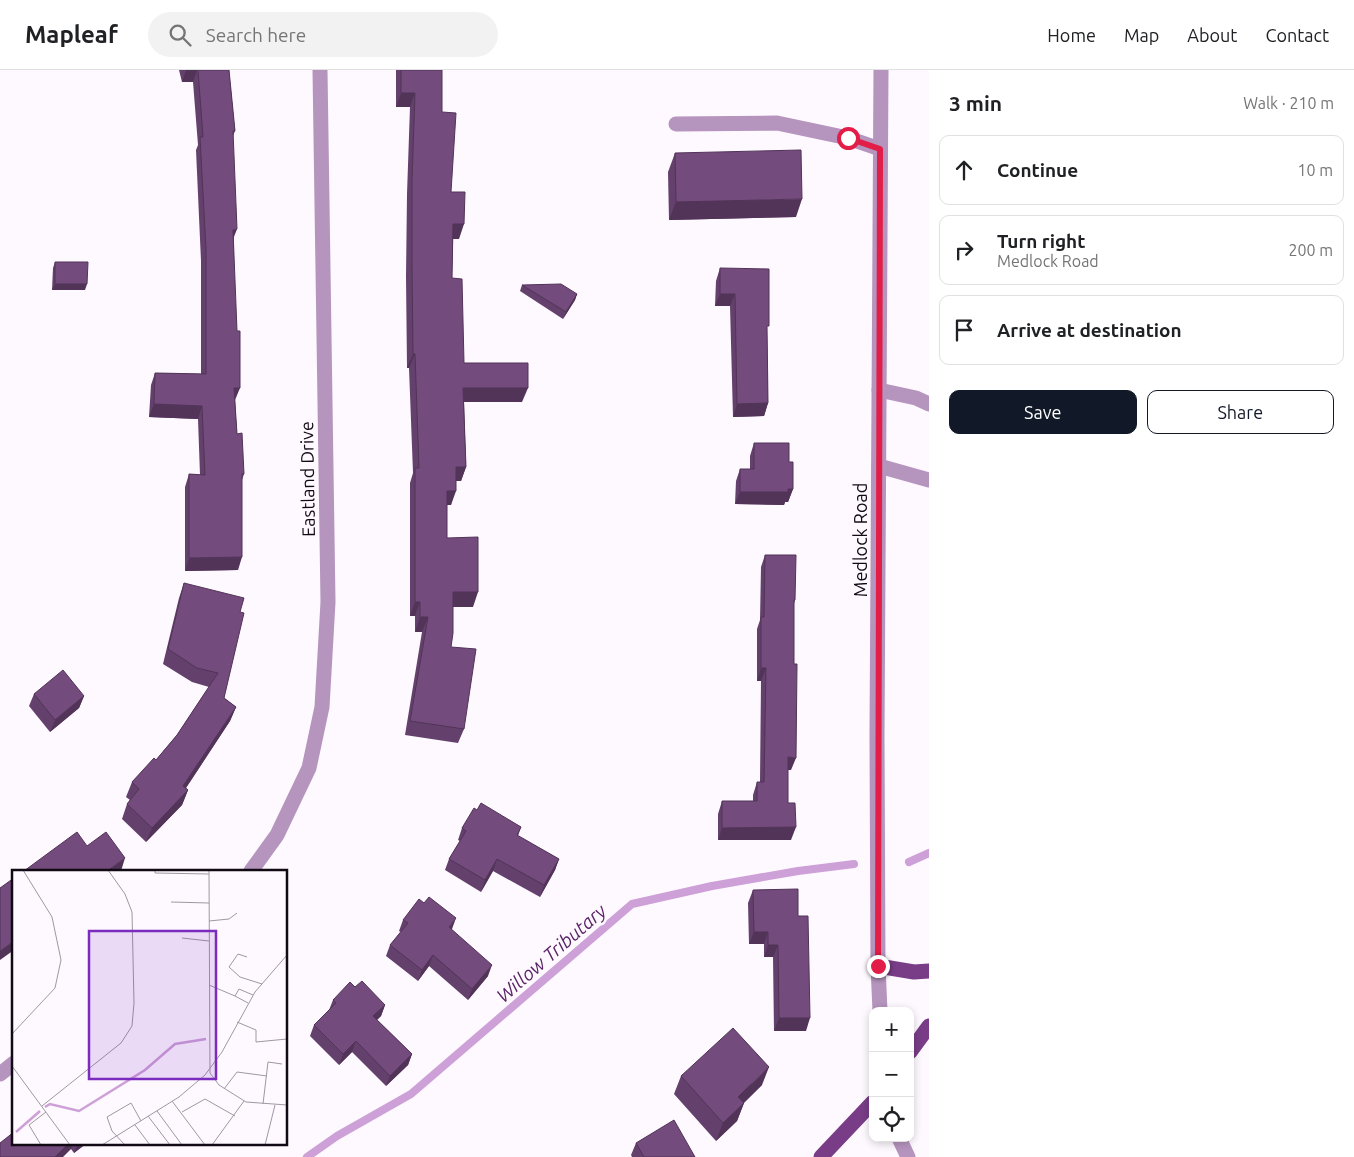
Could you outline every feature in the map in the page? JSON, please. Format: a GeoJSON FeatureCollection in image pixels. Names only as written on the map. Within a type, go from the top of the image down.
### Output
{"type":"FeatureCollection","features":[{"type":"Feature","properties":{"kind":"main road"},"geometry":{"type":"LineString","coordinates":[[878,966],[914,972],[929,971]]}},
{"type":"Feature","properties":{"kind":"main road"},"geometry":{"type":"LineString","coordinates":[[914,1047],[929,1026]]}},
{"type":"Feature","properties":{"kind":"main road"},"geometry":{"type":"LineString","coordinates":[[821,1157],[869,1106]]}},
{"type":"Feature","properties":{"kind":"street","name":"Eastland Drive"},"geometry":{"type":"LineString","coordinates":[[252,870],[277,835],[309,768],[322,708],[328,602],[320,70]]}},
{"type":"Feature","properties":{"kind":"street","name":"Medlock Road"},"geometry":{"type":"LineString","coordinates":[[880,1007],[878,966],[881,70]]}},
{"type":"Feature","properties":{"kind":"street"},"geometry":{"type":"LineString","coordinates":[[676,124],[777,123],[848,138],[880,149]]}},
{"type":"Feature","properties":{"kind":"street"},"geometry":{"type":"LineString","coordinates":[[879,390],[916,398],[929,404]]}},
{"type":"Feature","properties":{"kind":"street"},"geometry":{"type":"LineString","coordinates":[[879,466],[929,480]]}},
{"type":"Feature","properties":{"kind":"street"},"geometry":{"type":"LineString","coordinates":[[0,1074],[12,1065]]}},
{"type":"Feature","properties":{"kind":"street"},"geometry":{"type":"LineString","coordinates":[[901,1142],[908,1157]]}},
{"type":"Feature","properties":{"kind":"building"},"geometry":{"type":"Polygon","coordinates":[[[198,70],[229,70],[235,131],[233,131],[237,229],[233,230],[237,331],[240,331],[240,388],[234,388],[237,434],[242,433],[244,474],[242,474],[242,557],[189,558],[189,474],[205,475],[202,406],[154,404],[155,373],[206,374],[206,249],[200,137],[203,137],[198,70]]]}},
{"type":"Feature","properties":{"kind":"building"},"geometry":{"type":"Polygon","coordinates":[[[401,70],[442,70],[442,112],[456,113],[451,192],[465,192],[464,224],[453,224],[452,278],[462,279],[464,363],[528,363],[528,388],[463,388],[466,467],[456,467],[456,491],[447,491],[447,538],[478,537],[478,592],[453,592],[451,647],[476,649],[464,729],[410,721],[428,617],[420,617],[420,602],[415,602],[415,468],[419,468],[415,354],[413,354],[412,262],[415,93],[401,93],[401,70]]]}},
{"type":"Feature","properties":{"kind":"building"},"geometry":{"type":"Polygon","coordinates":[[[801,150],[802,199],[676,202],[675,153],[801,150]]]}},
{"type":"Feature","properties":{"kind":"building"},"geometry":{"type":"Polygon","coordinates":[[[55,262],[88,262],[87,284],[55,284],[55,262]]]}},
{"type":"Feature","properties":{"kind":"building"},"geometry":{"type":"Polygon","coordinates":[[[720,268],[769,269],[769,326],[767,326],[768,403],[737,404],[735,294],[720,294],[720,268]]]}},
{"type":"Feature","properties":{"kind":"building"},"geometry":{"type":"Polygon","coordinates":[[[561,284],[577,294],[566,312],[522,285],[561,284]]]}},
{"type":"Feature","properties":{"kind":"building"},"geometry":{"type":"Polygon","coordinates":[[[754,443],[789,443],[789,462],[793,462],[793,489],[788,489],[788,492],[740,492],[740,469],[754,469],[754,443]]]}},
{"type":"Feature","properties":{"kind":"building"},"geometry":{"type":"Polygon","coordinates":[[[765,555],[796,555],[794,664],[797,664],[796,758],[788,757],[788,803],[795,803],[796,827],[722,828],[722,801],[757,801],[757,782],[764,782],[766,668],[761,668],[761,617],[764,617],[765,555]]]}},
{"type":"Feature","properties":{"kind":"building"},"geometry":{"type":"Polygon","coordinates":[[[184,583],[244,598],[240,612],[244,613],[224,698],[236,707],[183,786],[188,790],[152,828],[127,804],[139,789],[132,782],[154,758],[156,760],[177,735],[218,673],[197,668],[168,649],[184,583]]]}},
{"type":"Feature","properties":{"kind":"building"},"geometry":{"type":"Polygon","coordinates":[[[63,670],[84,696],[55,720],[34,694],[63,670]]]}},
{"type":"Feature","properties":{"kind":"building"},"geometry":{"type":"Polygon","coordinates":[[[481,803],[521,827],[517,835],[559,859],[544,885],[497,859],[485,880],[449,859],[466,831],[462,828],[474,808],[477,810],[481,803]]]}},
{"type":"Feature","properties":{"kind":"building"},"geometry":{"type":"Polygon","coordinates":[[[77,832],[87,846],[106,832],[125,858],[108,870],[25,870],[77,832]]]}},
{"type":"Feature","properties":{"kind":"building"},"geometry":{"type":"Polygon","coordinates":[[[12,879],[12,942],[0,951],[0,888],[12,879]]]}},
{"type":"Feature","properties":{"kind":"building"},"geometry":{"type":"Polygon","coordinates":[[[798,889],[798,916],[808,916],[810,1018],[779,1018],[778,945],[768,945],[768,932],[754,932],[753,890],[798,889]]]}},
{"type":"Feature","properties":{"kind":"building"},"geometry":{"type":"Polygon","coordinates":[[[429,897],[456,918],[449,927],[492,965],[472,989],[433,955],[422,970],[390,945],[408,923],[403,920],[419,899],[424,903],[429,897]]]}},
{"type":"Feature","properties":{"kind":"building"},"geometry":{"type":"Polygon","coordinates":[[[362,981],[385,1005],[373,1016],[412,1054],[390,1076],[356,1041],[343,1054],[314,1025],[336,1003],[333,1000],[350,982],[355,987],[362,981]]]}},
{"type":"Feature","properties":{"kind":"building"},"geometry":{"type":"Polygon","coordinates":[[[733,1028],[769,1067],[738,1097],[744,1103],[723,1123],[681,1076],[733,1028]]]}},
{"type":"Feature","properties":{"kind":"building"},"geometry":{"type":"Polygon","coordinates":[[[674,1120],[695,1157],[644,1157],[636,1143],[674,1120]]]}},
{"type":"Feature","properties":{"kind":"building"},"geometry":{"type":"Polygon","coordinates":[[[12,1134],[12,1144],[68,1144],[55,1157],[0,1157],[0,1143],[12,1134]]]}},
{"type":"Feature","properties":{"kind":"waterway","name":"Willow Tributary"},"geometry":{"type":"LineString","coordinates":[[909,862],[929,853]]}},
{"type":"Feature","properties":{"kind":"waterway","name":"Willow Tributary"},"geometry":{"type":"LineString","coordinates":[[307,1157],[337,1136],[411,1094],[632,904],[712,886],[798,871],[854,864]]}},
{"type":"Feature","properties":{"kind":"route"},"geometry":{"type":"LineString","coordinates":[[848,138],[880,149],[877,735],[878,966]]}}]}
